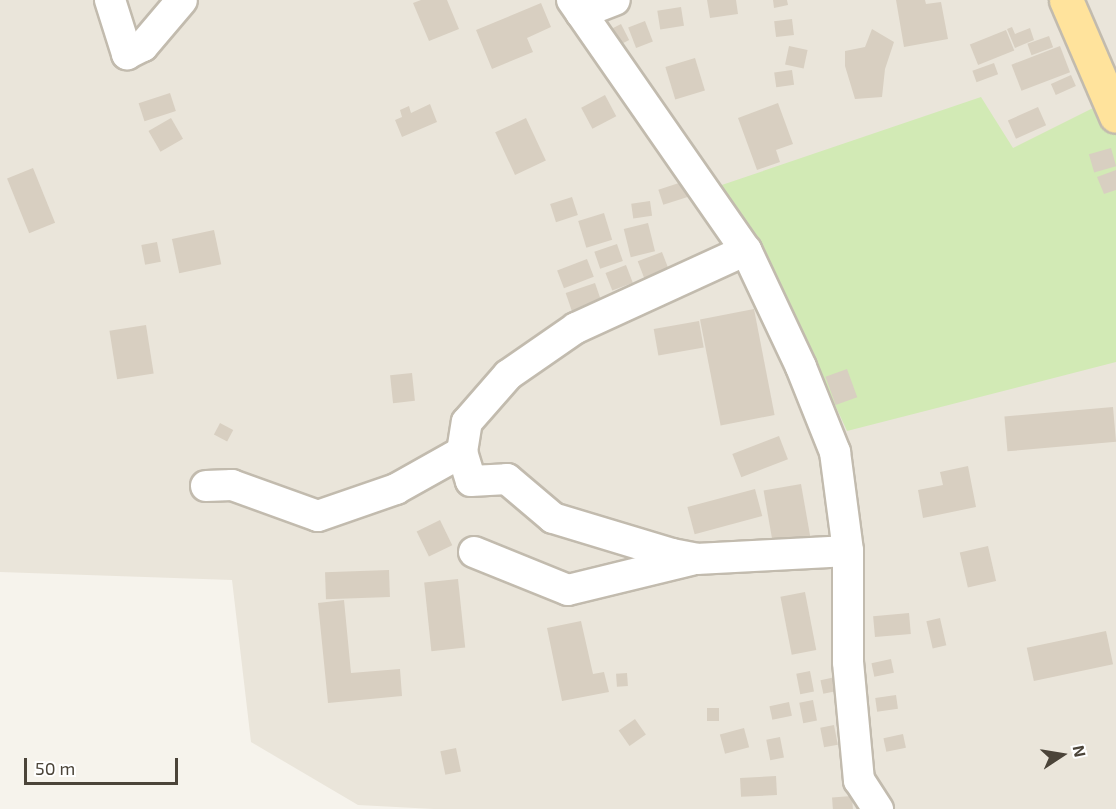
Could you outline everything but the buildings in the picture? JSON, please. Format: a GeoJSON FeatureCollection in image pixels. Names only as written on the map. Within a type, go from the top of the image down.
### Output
{"type":"FeatureCollection","features":[{"type":"Feature","properties":{"kind":"main road"},"geometry":{"type":"LineString","coordinates":[[1066,0],[1116,116]]}},
{"type":"Feature","properties":{"kind":"street"},"geometry":{"type":"LineString","coordinates":[[110,0],[127,54],[143,46],[182,0]]}},
{"type":"Feature","properties":{"kind":"street"},"geometry":{"type":"LineString","coordinates":[[615,0],[577,7],[746,250],[801,367],[835,452],[848,551],[848,662],[859,780],[878,809]]}},
{"type":"Feature","properties":{"kind":"street"},"geometry":{"type":"LineString","coordinates":[[697,559],[672,554],[553,518],[507,478],[471,481],[462,452],[466,422],[508,375],[576,328],[746,250]]}},
{"type":"Feature","properties":{"kind":"street"},"geometry":{"type":"LineString","coordinates":[[206,486],[232,485],[277,504],[318,516],[396,489],[462,452]]}},
{"type":"Feature","properties":{"kind":"street"},"geometry":{"type":"LineString","coordinates":[[474,552],[568,590],[697,559],[848,551]]}},
{"type":"Feature","properties":{"kind":"shaded area"},"geometry":{"type":"Polygon","coordinates":[[[0,0],[1116,0],[1116,809],[434,809],[358,805],[251,742],[232,580],[0,572],[0,0]]]}},
{"type":"Feature","properties":{"kind":"green space"},"geometry":{"type":"Polygon","coordinates":[[[981,97],[1013,148],[1109,100],[1116,116],[1116,362],[847,431],[798,324],[704,191],[981,97]]]}}]}
